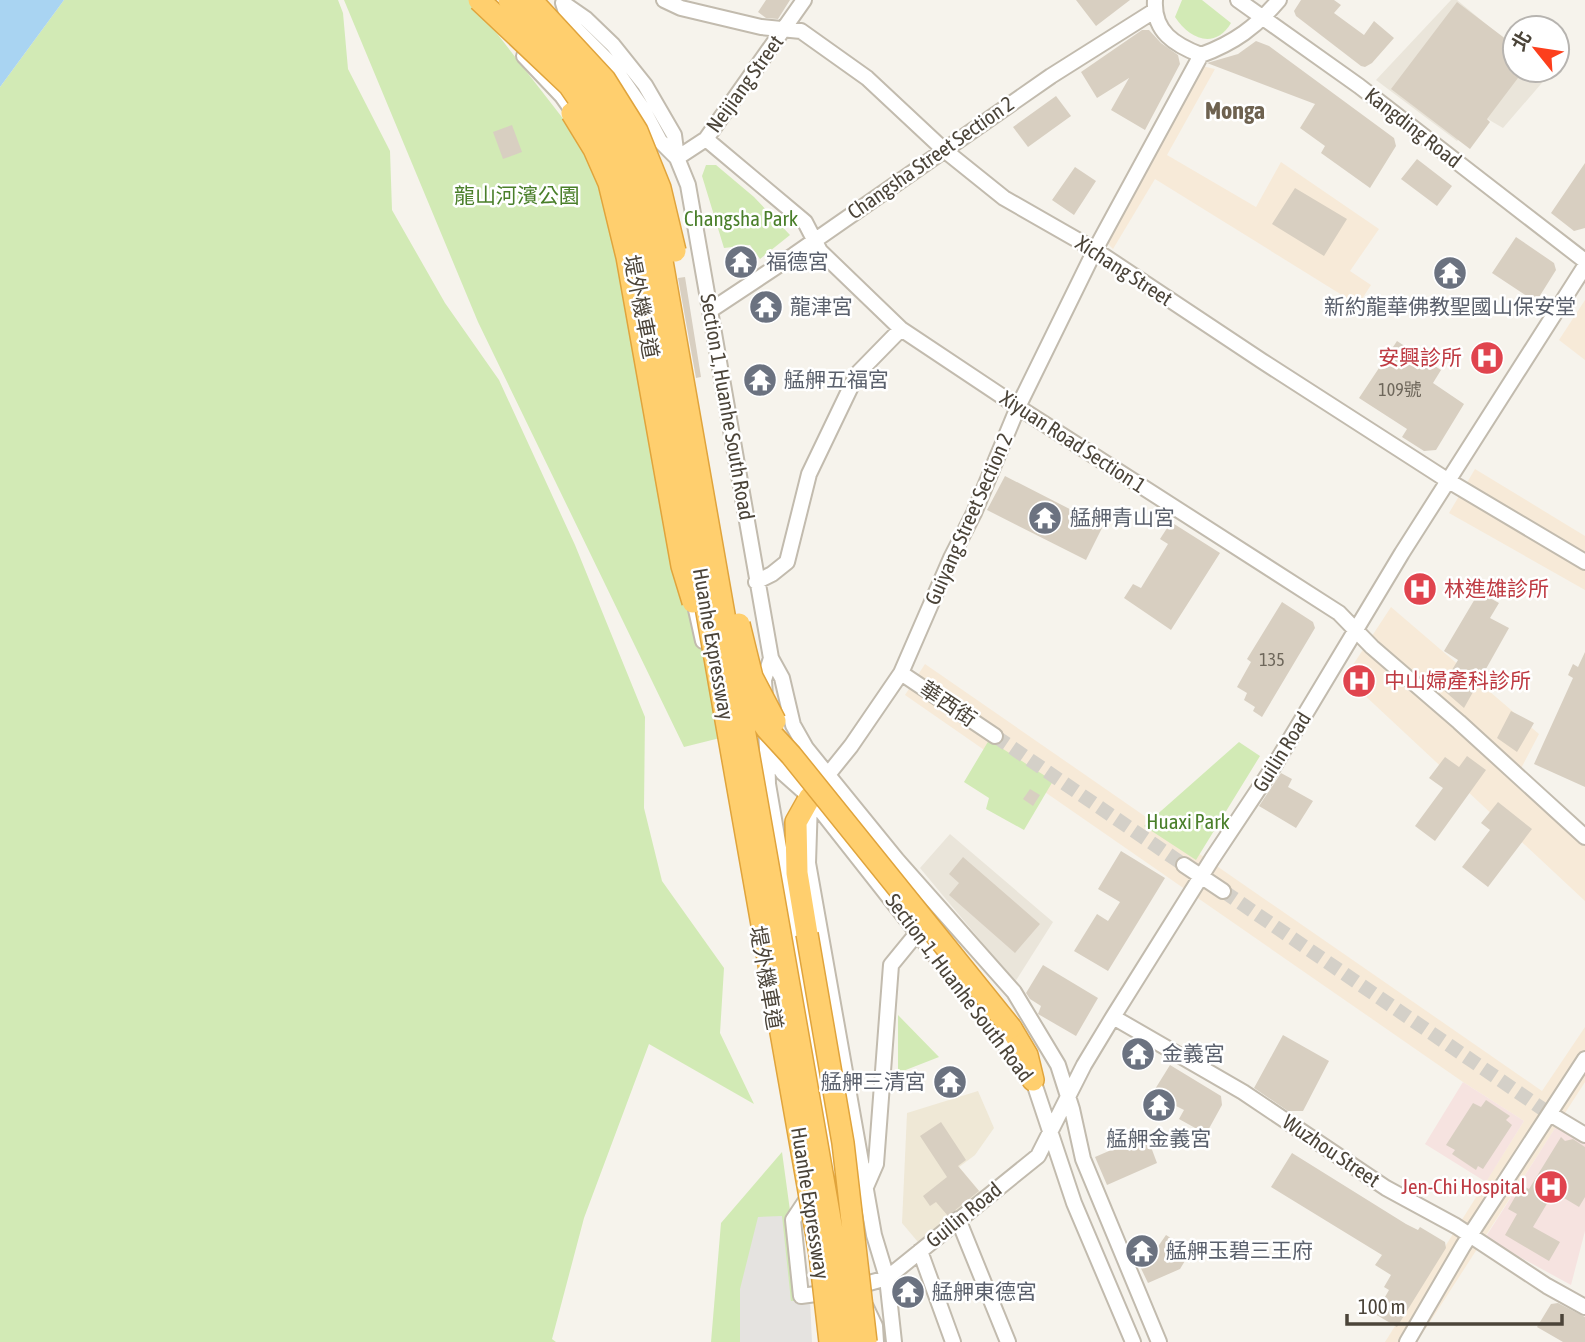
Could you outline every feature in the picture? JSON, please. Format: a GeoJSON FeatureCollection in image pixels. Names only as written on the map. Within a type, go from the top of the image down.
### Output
{"type":"FeatureCollection","features":[{"type":"Feature","properties":{"kind":"highway","name":"Huanhe Expressway"},"geometry":{"type":"LineString","coordinates":[[481,0],[538,58],[569,85],[600,130],[624,177],[643,249],[820,1254],[830,1342]]}},
{"type":"Feature","properties":{"kind":"highway","name":"Huanhe Expressway"},"geometry":{"type":"LineString","coordinates":[[509,0],[561,51],[592,87],[618,128],[637,167],[659,244],[839,1270],[847,1342]]}},
{"type":"Feature","properties":{"kind":"highway"},"geometry":{"type":"LineString","coordinates":[[530,0],[605,80],[637,131],[660,188],[675,252],[741,635],[752,677],[791,755]]}},
{"type":"Feature","properties":{"kind":"highway"},"geometry":{"type":"LineString","coordinates":[[538,58],[594,149],[609,183],[638,317],[682,566],[694,605],[735,684],[766,729],[791,755],[1011,1028],[1027,1055],[1033,1080]]}},
{"type":"Feature","properties":{"kind":"highway"},"geometry":{"type":"LineString","coordinates":[[810,797],[796,822],[797,873],[843,1143],[866,1342]]}},
{"type":"Feature","properties":{"kind":"street","name":"堤外機車道"},"geometry":{"type":"LineString","coordinates":[[469,0],[562,96],[589,134],[611,181],[631,252],[697,620],[709,663],[741,829],[805,1202],[810,1215],[820,1293]]}},
{"type":"Feature","properties":{"kind":"street","name":"堤外機車道"},"geometry":{"type":"LineString","coordinates":[[481,0],[572,92],[598,130],[621,177],[641,250],[670,404],[706,616],[709,663]]}},
{"type":"Feature","properties":{"kind":"street","name":"Xichang Street"},"geometry":{"type":"LineString","coordinates":[[664,0],[681,8],[761,27],[801,31],[867,78],[943,149],[1004,198],[1095,250],[1447,480],[1585,562]]}},
{"type":"Feature","properties":{"kind":"street","name":"Neijiang Street"},"geometry":{"type":"LineString","coordinates":[[677,158],[706,139],[804,0]]}},
{"type":"Feature","properties":{"kind":"street","name":"Kangding Road"},"geometry":{"type":"LineString","coordinates":[[1238,0],[1359,86],[1585,264]]}},
{"type":"Feature","properties":{"kind":"street"},"geometry":{"type":"LineString","coordinates":[[1155,5],[1161,30],[1180,47],[1201,55],[1228,46],[1263,19],[1279,0]]}},
{"type":"Feature","properties":{"kind":"street","name":"Section 1, Huanhe South Road"},"geometry":{"type":"LineString","coordinates":[[562,1],[569,22],[613,66],[643,109],[660,141],[677,158],[688,185],[771,658],[782,678],[793,725],[827,776],[1014,992],[1058,1065],[1083,1159],[1158,1342]]}},
{"type":"Feature","properties":{"kind":"street","name":"Changsha Street Section 2"},"geometry":{"type":"LineString","coordinates":[[710,310],[1155,5]]}},
{"type":"Feature","properties":{"kind":"street","name":"Guiyang Street Section 2"},"geometry":{"type":"LineString","coordinates":[[810,797],[851,747],[901,673],[951,558],[974,513],[1018,407],[1095,250],[1201,55]]}},
{"type":"Feature","properties":{"kind":"street","name":"Xiyuan Road Section 1"},"geometry":{"type":"LineString","coordinates":[[706,139],[805,222],[820,251],[901,329],[1339,613],[1585,837]]}},
{"type":"Feature","properties":{"kind":"street","name":"Guilin Road"},"geometry":{"type":"LineString","coordinates":[[820,1293],[887,1278],[1038,1156],[1112,1017],[1274,766],[1447,480],[1585,264]]}},
{"type":"Feature","properties":{"kind":"street"},"geometry":{"type":"LineString","coordinates":[[757,582],[787,562],[809,474],[857,374],[901,329]]}},
{"type":"Feature","properties":{"kind":"street","name":"Section 1, Huanhe South Road"},"geometry":{"type":"LineString","coordinates":[[771,658],[764,680],[767,750],[783,773],[810,797],[1033,1080],[1074,1203],[1133,1342]]}},
{"type":"Feature","properties":{"kind":"street","name":"華西街"},"geometry":{"type":"LineString","coordinates":[[901,673],[995,736]]}},
{"type":"Feature","properties":{"kind":"street"},"geometry":{"type":"LineString","coordinates":[[767,750],[768,784],[856,1287],[875,1326],[876,1342]]}},
{"type":"Feature","properties":{"kind":"street"},"geometry":{"type":"LineString","coordinates":[[810,797],[808,863],[874,1235],[887,1278],[894,1342]]}},
{"type":"Feature","properties":{"kind":"street"},"geometry":{"type":"LineString","coordinates":[[1184,865],[1223,891]]}},
{"type":"Feature","properties":{"kind":"street"},"geometry":{"type":"LineString","coordinates":[[866,1187],[876,1164],[891,965],[918,932]]}},
{"type":"Feature","properties":{"kind":"street","name":"Wuzhou Street"},"geometry":{"type":"LineString","coordinates":[[1112,1017],[1243,1092],[1364,1174],[1585,1307]]}},
{"type":"Feature","properties":{"kind":"street"},"geometry":{"type":"LineString","coordinates":[[1407,1342],[1469,1236],[1585,1059]]}},
{"type":"Feature","properties":{"kind":"street"},"geometry":{"type":"LineString","coordinates":[[1550,1114],[1585,1135]]}},
{"type":"Feature","properties":{"kind":"street"},"geometry":{"type":"LineString","coordinates":[[958,1219],[1008,1342]]}},
{"type":"Feature","properties":{"kind":"street"},"geometry":{"type":"LineString","coordinates":[[920,1251],[953,1342]]}},
{"type":"Feature","properties":{"kind":"street"},"geometry":{"type":"LineString","coordinates":[[847,1342],[844,1331],[856,1287]]}},
{"type":"Feature","properties":{"kind":"shaded area"},"geometry":{"type":"Polygon","coordinates":[[[1451,0],[1457,0],[1501,37],[1501,84],[1541,84],[1503,128],[1479,114],[1457,141],[1376,80],[1451,0]]]}},
{"type":"Feature","properties":{"kind":"shaded area"},"geometry":{"type":"Polygon","coordinates":[[[1202,66],[1215,69],[1167,155],[1256,207],[1281,162],[1379,229],[1350,271],[1371,285],[1358,305],[1155,179],[1113,249],[1107,243],[1202,66]]]}},
{"type":"Feature","properties":{"kind":"shaded area"},"geometry":{"type":"Polygon","coordinates":[[[1585,300],[1585,360],[1559,340],[1585,300]]]}},
{"type":"Feature","properties":{"kind":"shaded area"},"geometry":{"type":"Polygon","coordinates":[[[1475,469],[1585,536],[1585,590],[1449,513],[1475,469]]]}},
{"type":"Feature","properties":{"kind":"shaded area"},"geometry":{"type":"Polygon","coordinates":[[[1391,607],[1539,734],[1516,778],[1585,841],[1585,901],[1345,677],[1391,607]]]}},
{"type":"Feature","properties":{"kind":"shaded area"},"geometry":{"type":"Polygon","coordinates":[[[925,664],[1542,1091],[1585,1027],[1585,1082],[1417,1342],[1385,1342],[1524,1121],[1463,1082],[905,695],[925,664]]]}},
{"type":"Feature","properties":{"kind":"shaded area"},"geometry":{"type":"Polygon","coordinates":[[[950,834],[1053,922],[1015,982],[920,868],[950,834]]]}},
{"type":"Feature","properties":{"kind":"shaded area","name":"Jen-Chi Hospital"},"geometry":{"type":"Polygon","coordinates":[[[1463,1082],[1524,1121],[1486,1182],[1425,1144],[1463,1082]]]}},
{"type":"Feature","properties":{"kind":"shaded area"},"geometry":{"type":"Polygon","coordinates":[[[978,1091],[994,1128],[975,1155],[959,1167],[980,1192],[918,1242],[902,1223],[907,1113],[978,1091]]]}},
{"type":"Feature","properties":{"kind":"shaded area","name":"Jen-Chi Hospital"},"geometry":{"type":"Polygon","coordinates":[[[1557,1125],[1585,1143],[1585,1231],[1571,1285],[1485,1238],[1557,1125]]]}},
{"type":"Feature","properties":{"kind":"shaded area"},"geometry":{"type":"Polygon","coordinates":[[[782,1216],[791,1301],[810,1300],[812,1342],[740,1342],[740,1289],[758,1217],[782,1216]]]}},
{"type":"Feature","properties":{"kind":"green space"},"geometry":{"type":"Polygon","coordinates":[[[64,0],[338,0],[343,13],[348,69],[390,151],[392,210],[445,303],[499,380],[575,545],[645,717],[644,808],[662,881],[724,968],[720,1033],[754,1104],[649,1044],[584,1218],[552,1339],[556,1342],[0,1342],[0,87],[64,0]]]}},
{"type":"Feature","properties":{"kind":"green space","name":"龍山河濱公園"},"geometry":{"type":"Polygon","coordinates":[[[344,0],[471,0],[596,161],[724,737],[684,747],[478,322],[344,0]]]}},
{"type":"Feature","properties":{"kind":"green space"},"geometry":{"type":"Polygon","coordinates":[[[1182,0],[1202,0],[1231,23],[1217,37],[1210,39],[1195,36],[1175,17],[1182,0]]]}},
{"type":"Feature","properties":{"kind":"green space","name":"Changsha Park"},"geometry":{"type":"Polygon","coordinates":[[[706,165],[716,165],[754,197],[790,235],[760,259],[750,245],[724,248],[702,176],[706,165]]]}},
{"type":"Feature","properties":{"kind":"green space"},"geometry":{"type":"Polygon","coordinates":[[[989,740],[1053,781],[1024,830],[986,809],[989,798],[964,782],[989,740]]]}},
{"type":"Feature","properties":{"kind":"green space","name":"Huaxi Park"},"geometry":{"type":"Polygon","coordinates":[[[1239,742],[1260,756],[1196,860],[1144,826],[1239,742]]]}},
{"type":"Feature","properties":{"kind":"green space"},"geometry":{"type":"Polygon","coordinates":[[[898,1015],[939,1057],[898,1073],[898,1015]]]}},
{"type":"Feature","properties":{"kind":"green space"},"geometry":{"type":"Polygon","coordinates":[[[782,1152],[808,1342],[711,1342],[721,1223],[782,1152]]]}},
{"type":"Feature","properties":{"kind":"water"},"geometry":{"type":"Polygon","coordinates":[[[0,0],[64,0],[0,87],[0,0]]]}},
{"type":"Feature","properties":{"kind":"building"},"geometry":{"type":"Polygon","coordinates":[[[766,0],[790,0],[778,19],[766,18],[758,12],[766,0]]]}},
{"type":"Feature","properties":{"kind":"building"},"geometry":{"type":"Polygon","coordinates":[[[1076,0],[1130,0],[1096,26],[1076,0]]]}},
{"type":"Feature","properties":{"kind":"building"},"geometry":{"type":"Polygon","coordinates":[[[1301,0],[1334,0],[1341,5],[1334,13],[1364,35],[1374,21],[1394,38],[1372,63],[1361,66],[1296,16],[1294,11],[1301,0]]]}},
{"type":"Feature","properties":{"kind":"building"},"geometry":{"type":"Polygon","coordinates":[[[1457,2],[1501,35],[1501,84],[1513,84],[1487,119],[1490,122],[1470,149],[1391,89],[1457,2]]]}},
{"type":"Feature","properties":{"kind":"building"},"geometry":{"type":"Polygon","coordinates":[[[1142,30],[1149,30],[1178,55],[1180,64],[1145,130],[1111,110],[1129,78],[1097,98],[1081,72],[1142,30]]]}},
{"type":"Feature","properties":{"kind":"building"},"geometry":{"type":"Polygon","coordinates":[[[1256,41],[1269,46],[1394,138],[1396,146],[1370,188],[1321,153],[1325,146],[1300,128],[1315,104],[1207,63],[1238,54],[1256,41]]]}},
{"type":"Feature","properties":{"kind":"building"},"geometry":{"type":"Polygon","coordinates":[[[1056,96],[1071,116],[1028,147],[1013,127],[1056,96]]]}},
{"type":"Feature","properties":{"kind":"building"},"geometry":{"type":"Polygon","coordinates":[[[512,125],[522,152],[503,159],[493,132],[512,125]]]}},
{"type":"Feature","properties":{"kind":"building"},"geometry":{"type":"Polygon","coordinates":[[[1417,159],[1452,186],[1437,206],[1401,179],[1417,159]]]}},
{"type":"Feature","properties":{"kind":"building"},"geometry":{"type":"Polygon","coordinates":[[[1585,163],[1585,228],[1574,231],[1551,213],[1585,163]]]}},
{"type":"Feature","properties":{"kind":"building"},"geometry":{"type":"Polygon","coordinates":[[[1075,167],[1096,181],[1074,215],[1052,200],[1075,167]]]}},
{"type":"Feature","properties":{"kind":"building"},"geometry":{"type":"Polygon","coordinates":[[[1295,188],[1347,219],[1324,256],[1272,224],[1295,188]]]}},
{"type":"Feature","properties":{"kind":"building"},"geometry":{"type":"Polygon","coordinates":[[[1516,237],[1554,263],[1556,270],[1536,302],[1492,273],[1516,237]]]}},
{"type":"Feature","properties":{"kind":"building","name":"福德宮"},"geometry":{"type":"Polygon","coordinates":[[[745,246],[757,260],[736,278],[724,265],[745,246]]]}},
{"type":"Feature","properties":{"kind":"building"},"geometry":{"type":"Polygon","coordinates":[[[685,277],[701,377],[696,378],[678,278],[685,277]]]}},
{"type":"Feature","properties":{"kind":"building"},"geometry":{"type":"Polygon","coordinates":[[[1397,341],[1441,370],[1433,383],[1464,404],[1436,450],[1424,451],[1402,437],[1407,429],[1359,398],[1397,341]]]}},
{"type":"Feature","properties":{"kind":"building","name":"艋舺青山宮"},"geometry":{"type":"Polygon","coordinates":[[[1005,476],[1103,526],[1086,560],[987,510],[1005,476]]]}},
{"type":"Feature","properties":{"kind":"building"},"geometry":{"type":"Polygon","coordinates":[[[1171,522],[1220,553],[1171,630],[1124,598],[1133,584],[1141,588],[1168,544],[1160,539],[1171,522]]]}},
{"type":"Feature","properties":{"kind":"building"},"geometry":{"type":"Polygon","coordinates":[[[1479,592],[1499,603],[1490,618],[1509,628],[1464,708],[1441,688],[1458,660],[1444,651],[1479,592]]]}},
{"type":"Feature","properties":{"kind":"building"},"geometry":{"type":"Polygon","coordinates":[[[1282,602],[1313,622],[1315,628],[1262,717],[1253,711],[1255,707],[1244,700],[1247,693],[1237,687],[1251,662],[1247,659],[1282,602]]]}},
{"type":"Feature","properties":{"kind":"building"},"geometry":{"type":"Polygon","coordinates":[[[1585,652],[1585,787],[1534,764],[1573,678],[1568,675],[1573,664],[1578,667],[1585,652]]]}},
{"type":"Feature","properties":{"kind":"building"},"geometry":{"type":"Polygon","coordinates":[[[1511,711],[1534,723],[1517,752],[1497,738],[1511,711]]]}},
{"type":"Feature","properties":{"kind":"building"},"geometry":{"type":"Polygon","coordinates":[[[1467,756],[1486,770],[1435,841],[1415,826],[1443,788],[1429,778],[1445,757],[1459,767],[1467,756]]]}},
{"type":"Feature","properties":{"kind":"building"},"geometry":{"type":"Polygon","coordinates":[[[1281,773],[1292,779],[1288,787],[1313,801],[1296,828],[1259,806],[1281,773]]]}},
{"type":"Feature","properties":{"kind":"building"},"geometry":{"type":"Polygon","coordinates":[[[1030,789],[1040,795],[1033,806],[1023,799],[1030,789]]]}},
{"type":"Feature","properties":{"kind":"building"},"geometry":{"type":"Polygon","coordinates":[[[1498,802],[1532,829],[1488,887],[1462,867],[1490,830],[1481,823],[1498,802]]]}},
{"type":"Feature","properties":{"kind":"building"},"geometry":{"type":"Polygon","coordinates":[[[1121,851],[1165,878],[1108,971],[1074,951],[1097,914],[1108,921],[1120,902],[1098,889],[1121,851]]]}},
{"type":"Feature","properties":{"kind":"building"},"geometry":{"type":"Polygon","coordinates":[[[963,857],[1040,924],[1015,953],[949,895],[959,883],[949,874],[963,857]]]}},
{"type":"Feature","properties":{"kind":"building"},"geometry":{"type":"Polygon","coordinates":[[[1043,965],[1098,998],[1076,1036],[1038,1014],[1041,1006],[1026,993],[1043,965]]]}},
{"type":"Feature","properties":{"kind":"building"},"geometry":{"type":"Polygon","coordinates":[[[1283,1035],[1329,1061],[1303,1111],[1288,1111],[1254,1088],[1283,1035]]]}},
{"type":"Feature","properties":{"kind":"building"},"geometry":{"type":"Polygon","coordinates":[[[1170,1065],[1221,1096],[1222,1105],[1206,1134],[1179,1119],[1184,1110],[1152,1094],[1170,1065]]]}},
{"type":"Feature","properties":{"kind":"building","name":"艋舺三清宮"},"geometry":{"type":"Polygon","coordinates":[[[958,1067],[967,1085],[942,1097],[933,1080],[958,1067]]]}},
{"type":"Feature","properties":{"kind":"building"},"geometry":{"type":"Polygon","coordinates":[[[1486,1100],[1510,1116],[1506,1120],[1512,1125],[1483,1169],[1478,1166],[1476,1170],[1452,1154],[1455,1150],[1446,1145],[1473,1103],[1481,1107],[1486,1100]]]}},
{"type":"Feature","properties":{"kind":"building"},"geometry":{"type":"Polygon","coordinates":[[[941,1122],[966,1160],[958,1166],[979,1191],[948,1216],[936,1202],[930,1206],[923,1196],[947,1177],[920,1136],[941,1122]]]}},
{"type":"Feature","properties":{"kind":"building","name":"Jen-Chi Hospital"},"geometry":{"type":"Polygon","coordinates":[[[1561,1137],[1565,1141],[1573,1139],[1585,1147],[1585,1197],[1579,1207],[1554,1192],[1533,1227],[1560,1242],[1549,1261],[1505,1235],[1517,1214],[1508,1209],[1522,1185],[1529,1189],[1561,1137]]]}},
{"type":"Feature","properties":{"kind":"building"},"geometry":{"type":"Polygon","coordinates":[[[1132,1141],[1151,1147],[1157,1163],[1107,1185],[1095,1157],[1132,1141]]]}},
{"type":"Feature","properties":{"kind":"building"},"geometry":{"type":"Polygon","coordinates":[[[1292,1153],[1406,1224],[1418,1230],[1420,1227],[1445,1242],[1446,1248],[1397,1327],[1375,1314],[1389,1290],[1384,1287],[1391,1275],[1375,1265],[1382,1255],[1271,1187],[1292,1153]]]}},
{"type":"Feature","properties":{"kind":"building"},"geometry":{"type":"Polygon","coordinates":[[[1166,1235],[1191,1251],[1180,1269],[1148,1283],[1136,1258],[1157,1248],[1166,1235]]]}},
{"type":"Feature","properties":{"kind":"building"},"geometry":{"type":"Polygon","coordinates":[[[1558,1303],[1585,1317],[1585,1342],[1563,1342],[1537,1327],[1551,1304],[1558,1303]]]}},
{"type":"Feature","properties":{"kind":"tunnel"},"geometry":{"type":"LineString","coordinates":[[995,736],[1184,865]]}},
{"type":"Feature","properties":{"kind":"tunnel"},"geometry":{"type":"LineString","coordinates":[[1223,891],[1550,1114]]}},
{"type":"Feature","properties":{"kind":"place","name":"福德宮"},"geometry":{"type":"Point","coordinates":[741,262]}},
{"type":"Feature","properties":{"kind":"place","name":"新約龍華佛教聖國山保安堂"},"geometry":{"type":"Point","coordinates":[1450,273]}},
{"type":"Feature","properties":{"kind":"place","name":"龍津宮"},"geometry":{"type":"Point","coordinates":[766,307]}},
{"type":"Feature","properties":{"kind":"place","name":"安興診所"},"geometry":{"type":"Point","coordinates":[1487,358]}},
{"type":"Feature","properties":{"kind":"place","name":"艋舺五福宮"},"geometry":{"type":"Point","coordinates":[760,380]}},
{"type":"Feature","properties":{"kind":"place","name":"艋舺青山宮"},"geometry":{"type":"Point","coordinates":[1045,518]}},
{"type":"Feature","properties":{"kind":"place","name":"林進雄診所"},"geometry":{"type":"Point","coordinates":[1420,589]}},
{"type":"Feature","properties":{"kind":"place","name":"中山婦產科診所"},"geometry":{"type":"Point","coordinates":[1359,681]}},
{"type":"Feature","properties":{"kind":"place","name":"金義宮"},"geometry":{"type":"Point","coordinates":[1138,1054]}},
{"type":"Feature","properties":{"kind":"place","name":"艋舺三清宮"},"geometry":{"type":"Point","coordinates":[950,1082]}},
{"type":"Feature","properties":{"kind":"place","name":"艋舺金義宮"},"geometry":{"type":"Point","coordinates":[1159,1105]}},
{"type":"Feature","properties":{"kind":"place","name":"Jen-Chi Hospital"},"geometry":{"type":"Point","coordinates":[1551,1187]}},
{"type":"Feature","properties":{"kind":"place","name":"艋舺玉碧三王府"},"geometry":{"type":"Point","coordinates":[1142,1251]}},
{"type":"Feature","properties":{"kind":"place","name":"艋舺東德宮"},"geometry":{"type":"Point","coordinates":[908,1292]}},
{"type":"Feature","properties":{"kind":"district","name":"Monga"},"geometry":{"type":"Point","coordinates":[1235,111]}}]}
